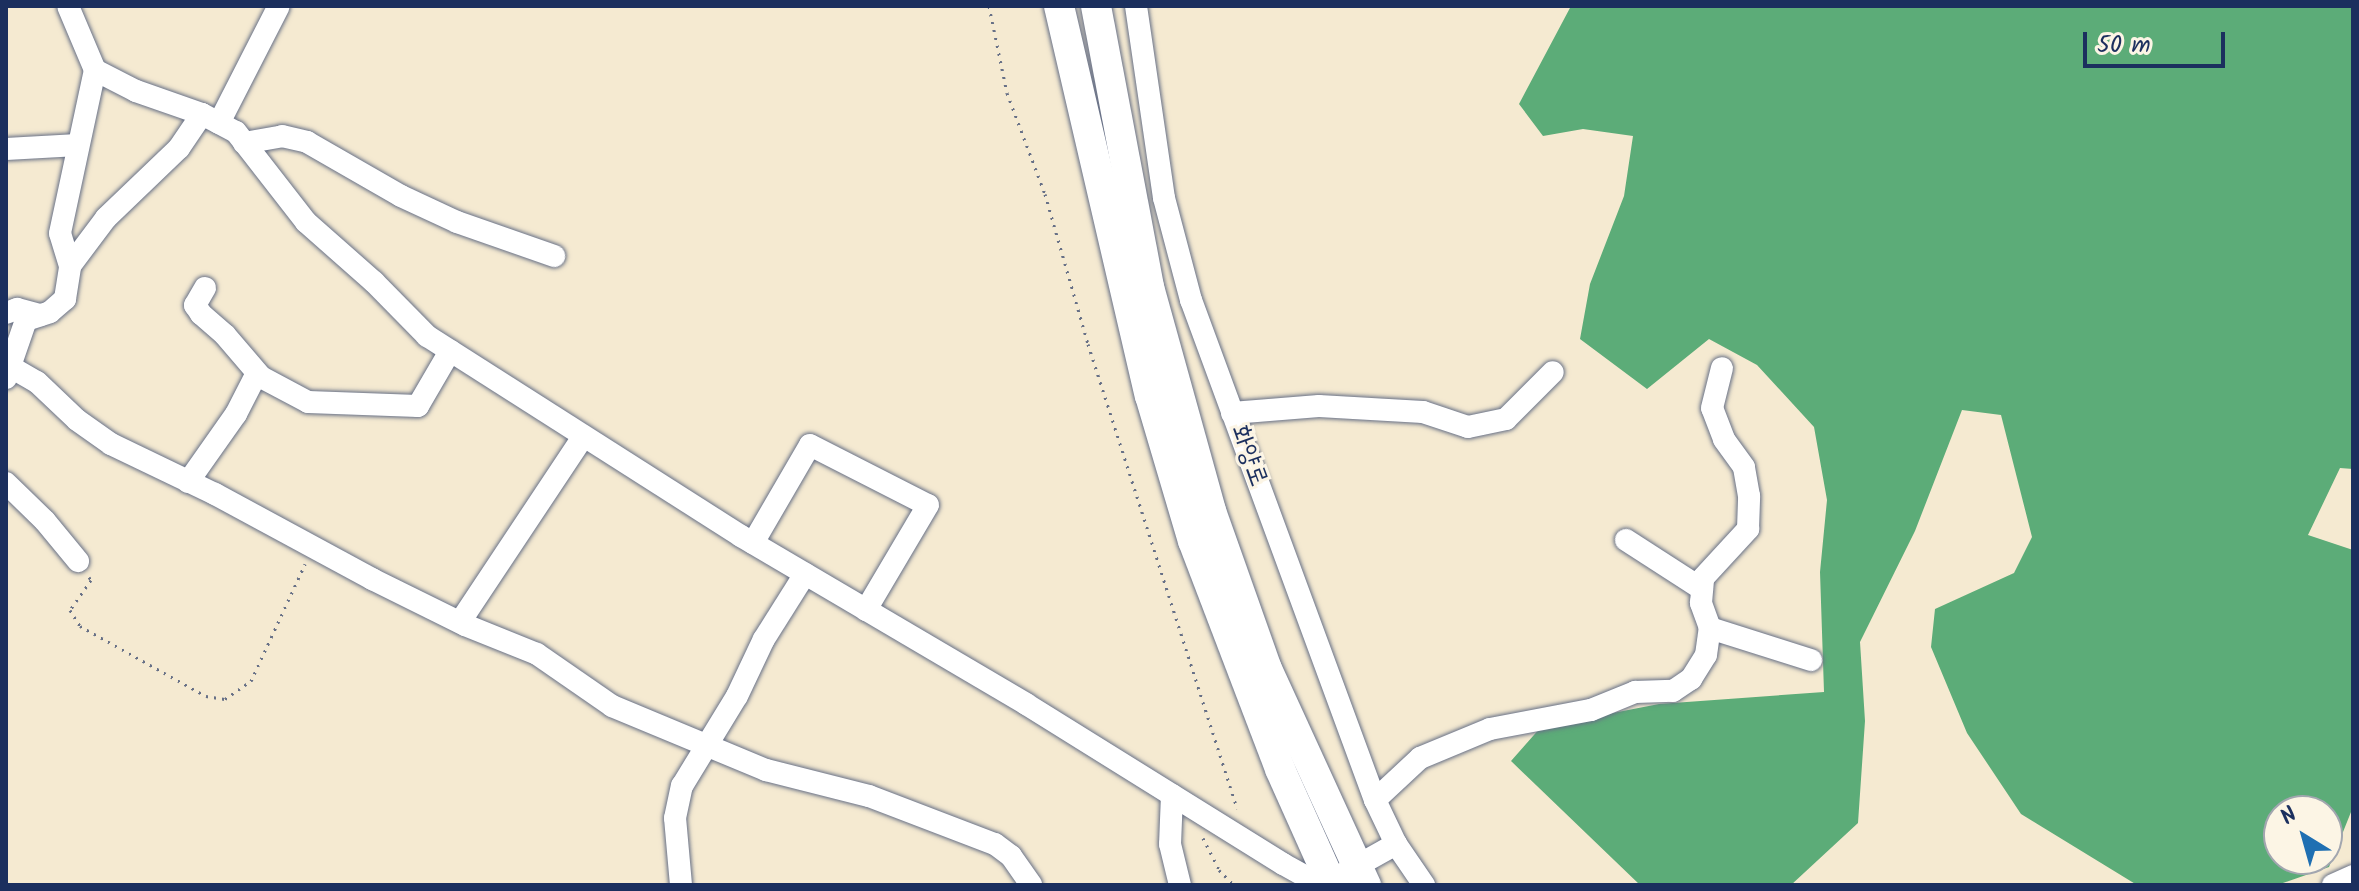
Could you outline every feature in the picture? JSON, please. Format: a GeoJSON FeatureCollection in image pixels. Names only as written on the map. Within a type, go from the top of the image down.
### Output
{"type":"FeatureCollection","features":[{"type":"Feature","properties":{"kind":"main road"},"geometry":{"type":"LineString","coordinates":[[1059,6],[1150,396],[1193,541],[1280,769],[1331,883]]}},
{"type":"Feature","properties":{"kind":"main road","name":"화양로"},"geometry":{"type":"LineString","coordinates":[[1096,6],[1149,287],[1211,511],[1267,669],[1361,876]]}},
{"type":"Feature","properties":{"kind":"street"},"geometry":{"type":"LineString","coordinates":[[68,6],[95,70],[60,233],[70,266],[65,299],[26,320],[8,372],[37,382],[77,420],[111,444],[314,545],[372,579],[460,622],[537,654],[612,706],[708,743],[766,770],[869,796],[995,844],[1011,856],[1031,885]]}},
{"type":"Feature","properties":{"kind":"street"},"geometry":{"type":"LineString","coordinates":[[70,266],[106,218],[210,119],[279,6]]}},
{"type":"Feature","properties":{"kind":"street","name":"화양로"},"geometry":{"type":"LineString","coordinates":[[1136,6],[1164,198],[1191,300],[1375,800],[1396,844],[1424,885]]}},
{"type":"Feature","properties":{"kind":"street"},"geometry":{"type":"LineString","coordinates":[[95,70],[136,91],[236,132],[306,222],[374,282],[427,336],[753,543],[1240,837],[1316,882],[1331,883],[1361,876],[1396,844]]}},
{"type":"Feature","properties":{"kind":"street"},"geometry":{"type":"LineString","coordinates":[[244,143],[282,136],[307,142],[401,196],[457,222],[554,256]]}},
{"type":"Feature","properties":{"kind":"street"},"geometry":{"type":"LineString","coordinates":[[6,149],[78,145]]}},
{"type":"Feature","properties":{"kind":"street"},"geometry":{"type":"LineString","coordinates":[[205,288],[195,305],[257,373],[281,391],[308,402],[418,406],[450,351]]}},
{"type":"Feature","properties":{"kind":"street"},"geometry":{"type":"LineString","coordinates":[[6,313],[17,309],[40,315]]}},
{"type":"Feature","properties":{"kind":"street"},"geometry":{"type":"LineString","coordinates":[[1375,800],[1420,758],[1490,729],[1591,710],[1635,692],[1673,691],[1691,679],[1706,655],[1710,628],[1701,603],[1703,578],[1748,529],[1749,496],[1744,467],[1724,439],[1712,408],[1722,368]]}},
{"type":"Feature","properties":{"kind":"street"},"geometry":{"type":"LineString","coordinates":[[1232,413],[1319,406],[1423,412],[1468,427],[1506,419],[1553,372]]}},
{"type":"Feature","properties":{"kind":"street"},"geometry":{"type":"LineString","coordinates":[[188,482],[236,414],[257,373]]}},
{"type":"Feature","properties":{"kind":"street"},"geometry":{"type":"LineString","coordinates":[[460,622],[583,437]]}},
{"type":"Feature","properties":{"kind":"street"},"geometry":{"type":"LineString","coordinates":[[753,543],[810,445],[928,505],[866,610]]}},
{"type":"Feature","properties":{"kind":"street"},"geometry":{"type":"LineString","coordinates":[[6,483],[45,521],[78,561]]}},
{"type":"Feature","properties":{"kind":"street"},"geometry":{"type":"LineString","coordinates":[[1626,540],[1702,589]]}},
{"type":"Feature","properties":{"kind":"street"},"geometry":{"type":"LineString","coordinates":[[681,885],[675,818],[682,786],[764,639],[805,574]]}},
{"type":"Feature","properties":{"kind":"street"},"geometry":{"type":"LineString","coordinates":[[1710,628],[1811,660]]}},
{"type":"Feature","properties":{"kind":"street"},"geometry":{"type":"LineString","coordinates":[[1172,795],[1170,844],[1180,885]]}},
{"type":"Feature","properties":{"kind":"street"},"geometry":{"type":"LineString","coordinates":[[2333,885],[2353,876]]}},
{"type":"Feature","properties":{"kind":"path"},"geometry":{"type":"LineString","coordinates":[[989,6],[1007,93],[1045,194],[1088,344],[1236,796],[1240,837]]}},
{"type":"Feature","properties":{"kind":"path"},"geometry":{"type":"LineString","coordinates":[[78,561],[91,580],[70,610],[80,626],[206,696],[225,699],[251,681],[314,545]]}},
{"type":"Feature","properties":{"kind":"path"},"geometry":{"type":"LineString","coordinates":[[1205,815],[1203,839],[1219,870],[1234,885]]}},
{"type":"Feature","properties":{"kind":"green space"},"geometry":{"type":"Polygon","coordinates":[[[1571,6],[2353,6],[2353,469],[2340,468],[2308,535],[2353,550],[2353,807],[2343,832],[2343,795],[2263,795],[2263,875],[2306,875],[2277,885],[2137,885],[2021,814],[1967,733],[1931,647],[1935,609],[2014,573],[2032,537],[2001,415],[1962,410],[1915,531],[1860,642],[1865,721],[1858,823],[1791,885],[1640,885],[1511,761],[1541,727],[1659,704],[1824,692],[1820,572],[1827,500],[1814,427],[1757,365],[1709,339],[1647,389],[1580,339],[1590,284],[1624,196],[1633,136],[1583,129],[1543,136],[1519,104],[1571,6]]]}}]}
